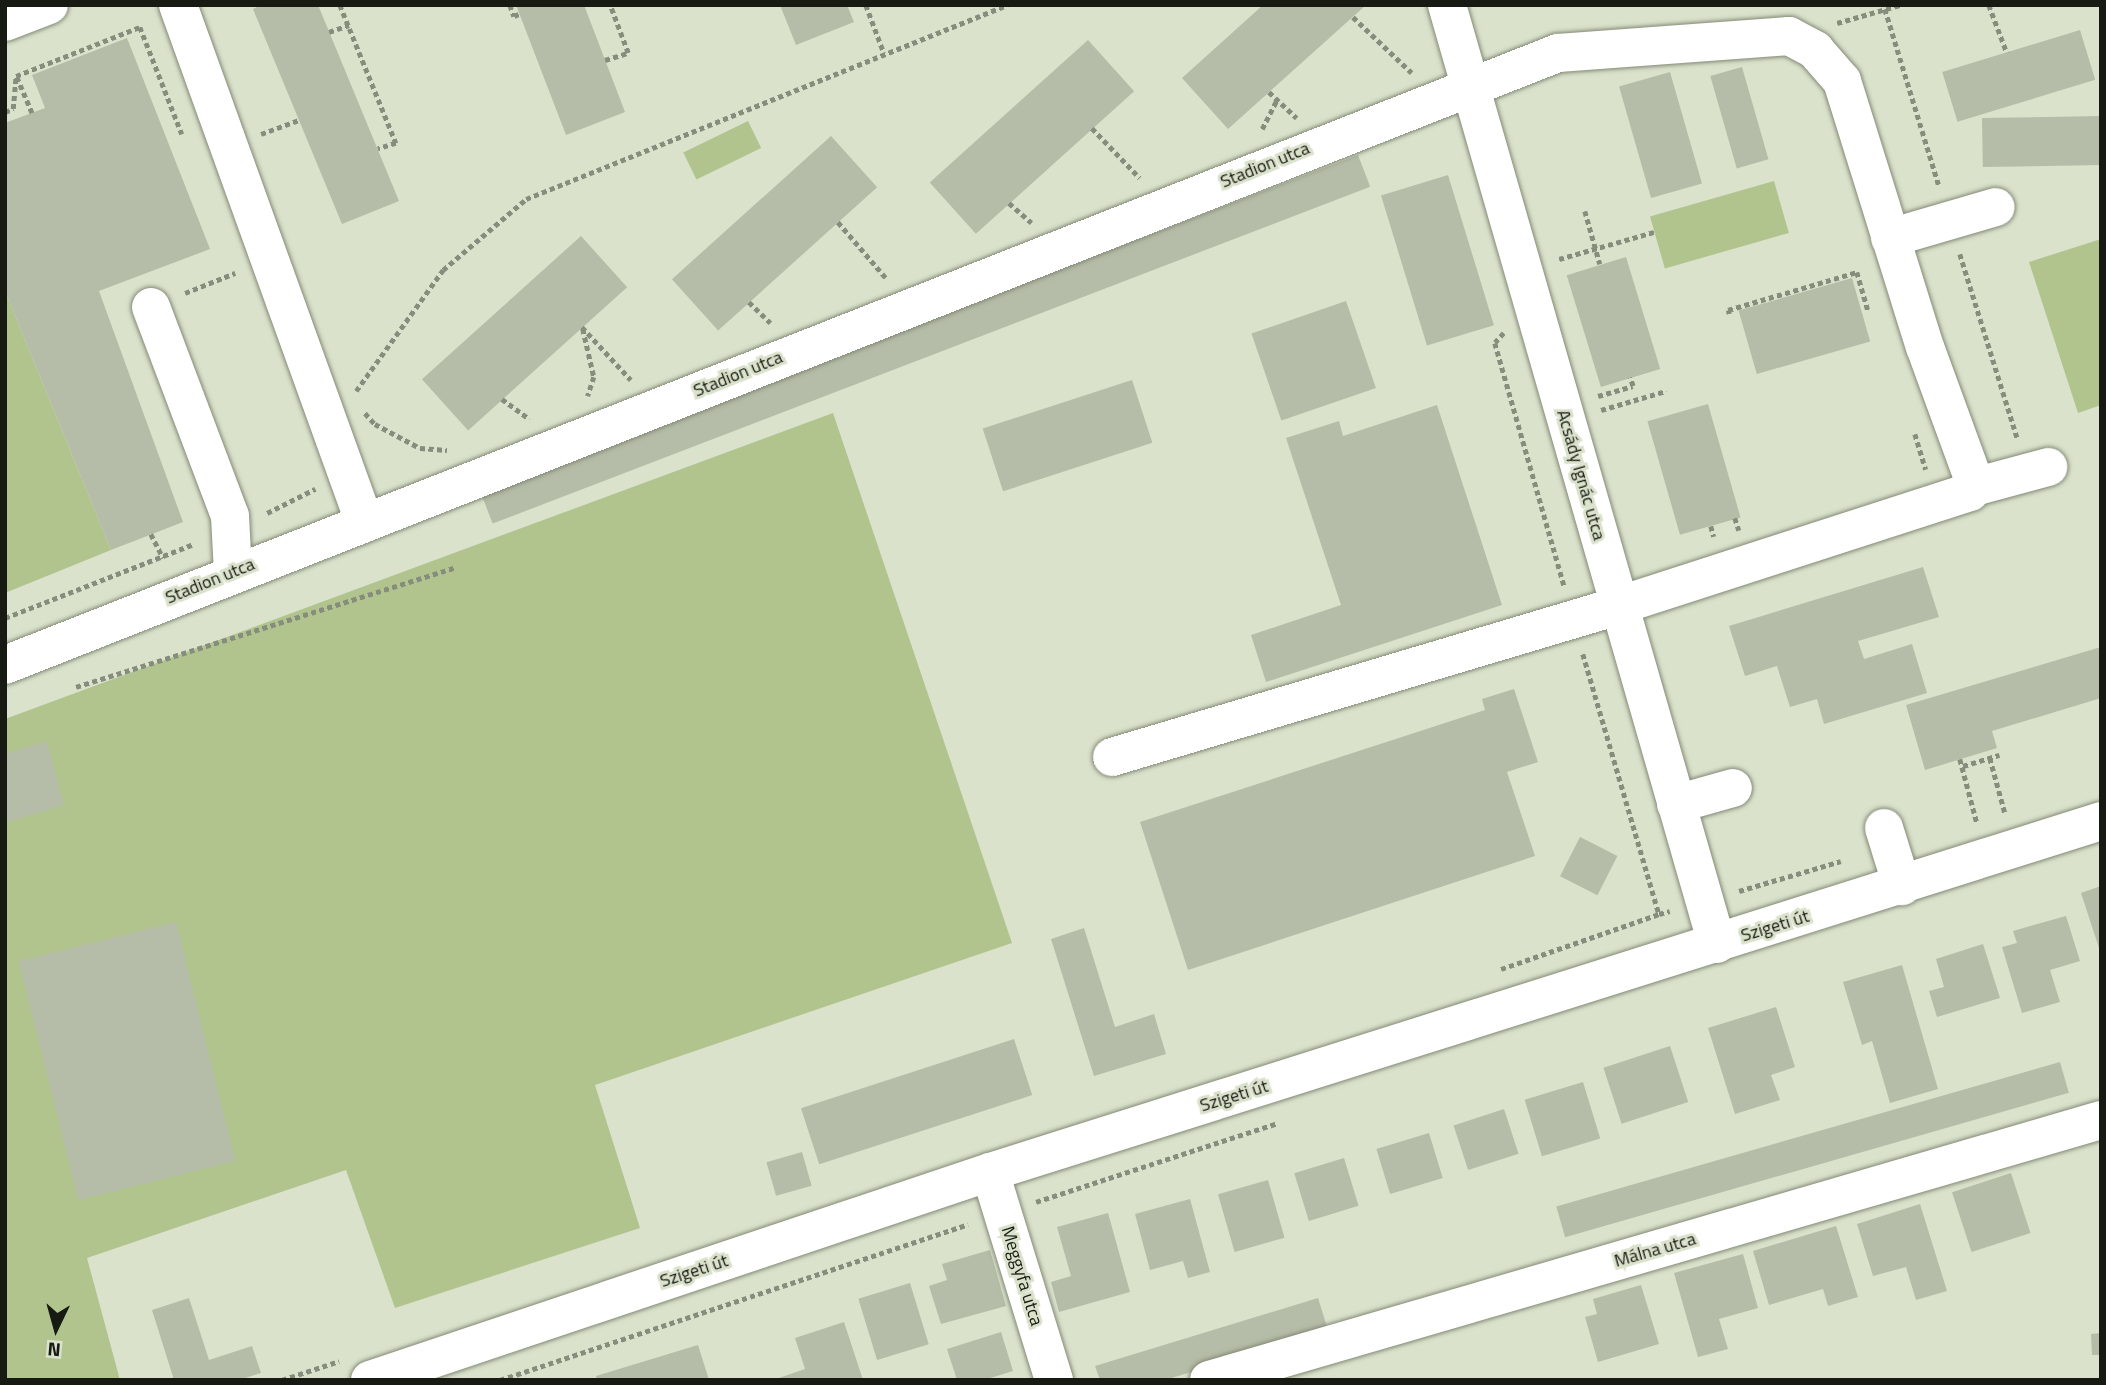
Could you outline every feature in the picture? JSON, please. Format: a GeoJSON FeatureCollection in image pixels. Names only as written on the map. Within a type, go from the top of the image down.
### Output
{"type":"FeatureCollection","features":[{"type":"Feature","properties":{"kind":"street"},"geometry":{"type":"LineString","coordinates":[[5,22],[48,5]]}},
{"type":"Feature","properties":{"kind":"street","name":"Acsády Ignác utca"},"geometry":{"type":"LineString","coordinates":[[1447,5],[1717,944]]}},
{"type":"Feature","properties":{"kind":"street"},"geometry":{"type":"LineString","coordinates":[[164,14],[364,521]]}},
{"type":"Feature","properties":{"kind":"street"},"geometry":{"type":"LineString","coordinates":[[1789,36],[1815,50],[1842,81],[1890,238],[1972,479]]}},
{"type":"Feature","properties":{"kind":"street","name":"Stadion utca"},"geometry":{"type":"LineString","coordinates":[[5,665],[1471,84],[1558,53],[1789,36]]}},
{"type":"Feature","properties":{"kind":"street"},"geometry":{"type":"LineString","coordinates":[[1890,238],[1996,208]]}},
{"type":"Feature","properties":{"kind":"street"},"geometry":{"type":"LineString","coordinates":[[151,307],[250,566]]}},
{"type":"Feature","properties":{"kind":"street"},"geometry":{"type":"LineString","coordinates":[[1112,757],[1618,606],[1972,479],[2048,467]]}},
{"type":"Feature","properties":{"kind":"street"},"geometry":{"type":"LineString","coordinates":[[1676,804],[1733,788]]}},
{"type":"Feature","properties":{"kind":"street","name":"Szigeti út"},"geometry":{"type":"LineString","coordinates":[[370,1380],[990,1172],[2101,821]]}},
{"type":"Feature","properties":{"kind":"street"},"geometry":{"type":"LineString","coordinates":[[1884,828],[1902,886]]}},
{"type":"Feature","properties":{"kind":"street","name":"Málna utca"},"geometry":{"type":"LineString","coordinates":[[1209,1380],[2101,1120]]}},
{"type":"Feature","properties":{"kind":"street","name":"Meggyfa utca"},"geometry":{"type":"LineString","coordinates":[[990,1172],[1054,1380]]}},
{"type":"Feature","properties":{"kind":"path"},"geometry":{"type":"LineString","coordinates":[[340,5],[396,143],[378,149]]}},
{"type":"Feature","properties":{"kind":"path"},"geometry":{"type":"LineString","coordinates":[[510,5],[514,16],[519,14]]}},
{"type":"Feature","properties":{"kind":"path"},"geometry":{"type":"LineString","coordinates":[[605,60],[628,53],[610,5]]}},
{"type":"Feature","properties":{"kind":"path"},"geometry":{"type":"LineString","coordinates":[[866,5],[884,53]]}},
{"type":"Feature","properties":{"kind":"path"},"geometry":{"type":"LineString","coordinates":[[351,397],[443,270],[526,199],[1007,5]]}},
{"type":"Feature","properties":{"kind":"path"},"geometry":{"type":"LineString","coordinates":[[1789,36],[1900,5]]}},
{"type":"Feature","properties":{"kind":"path"},"geometry":{"type":"LineString","coordinates":[[1989,5],[2007,53]]}},
{"type":"Feature","properties":{"kind":"path"},"geometry":{"type":"LineString","coordinates":[[16,76],[139,27],[164,14]]}},
{"type":"Feature","properties":{"kind":"path"},"geometry":{"type":"LineString","coordinates":[[1353,17],[1413,74]]}},
{"type":"Feature","properties":{"kind":"path"},"geometry":{"type":"LineString","coordinates":[[329,32],[349,26]]}},
{"type":"Feature","properties":{"kind":"path"},"geometry":{"type":"LineString","coordinates":[[139,27],[179,125]]}},
{"type":"Feature","properties":{"kind":"path"},"geometry":{"type":"LineString","coordinates":[[5,112],[13,108],[16,76]]}},
{"type":"Feature","properties":{"kind":"path"},"geometry":{"type":"LineString","coordinates":[[16,76],[32,113]]}},
{"type":"Feature","properties":{"kind":"path"},"geometry":{"type":"LineString","coordinates":[[1269,92],[1298,119]]}},
{"type":"Feature","properties":{"kind":"path"},"geometry":{"type":"LineString","coordinates":[[1261,133],[1277,99]]}},
{"type":"Feature","properties":{"kind":"path"},"geometry":{"type":"LineString","coordinates":[[257,135],[299,120]]}},
{"type":"Feature","properties":{"kind":"path"},"geometry":{"type":"LineString","coordinates":[[1092,128],[1142,180]]}},
{"type":"Feature","properties":{"kind":"path"},"geometry":{"type":"LineString","coordinates":[[1009,203],[1032,223]]}},
{"type":"Feature","properties":{"kind":"path"},"geometry":{"type":"LineString","coordinates":[[1585,211],[1600,264]]}},
{"type":"Feature","properties":{"kind":"path"},"geometry":{"type":"LineString","coordinates":[[838,222],[887,279]]}},
{"type":"Feature","properties":{"kind":"path"},"geometry":{"type":"LineString","coordinates":[[1544,263],[1654,232]]}},
{"type":"Feature","properties":{"kind":"path"},"geometry":{"type":"LineString","coordinates":[[151,307],[238,272],[233,261]]}},
{"type":"Feature","properties":{"kind":"path"},"geometry":{"type":"LineString","coordinates":[[1729,314],[1728,310],[1857,272],[1865,311],[1875,308],[1863,270]]}},
{"type":"Feature","properties":{"kind":"path"},"geometry":{"type":"LineString","coordinates":[[749,302],[772,324]]}},
{"type":"Feature","properties":{"kind":"path"},"geometry":{"type":"LineString","coordinates":[[1510,326],[1495,343],[1659,914],[1704,902]]}},
{"type":"Feature","properties":{"kind":"path"},"geometry":{"type":"LineString","coordinates":[[588,397],[594,377],[582,327],[631,380]]}},
{"type":"Feature","properties":{"kind":"path"},"geometry":{"type":"LineString","coordinates":[[1614,391],[1633,386],[1630,378]]}},
{"type":"Feature","properties":{"kind":"path"},"geometry":{"type":"LineString","coordinates":[[1587,414],[1666,391]]}},
{"type":"Feature","properties":{"kind":"path"},"geometry":{"type":"LineString","coordinates":[[502,399],[530,419]]}},
{"type":"Feature","properties":{"kind":"path"},"geometry":{"type":"LineString","coordinates":[[359,419],[357,407],[375,424],[420,448],[451,450],[428,459]]}},
{"type":"Feature","properties":{"kind":"path"},"geometry":{"type":"LineString","coordinates":[[1914,431],[1929,479]]}},
{"type":"Feature","properties":{"kind":"path"},"geometry":{"type":"LineString","coordinates":[[151,534],[163,558]]}},
{"type":"Feature","properties":{"kind":"path"},"geometry":{"type":"LineString","coordinates":[[76,687],[454,568]]}},
{"type":"Feature","properties":{"kind":"path"},"geometry":{"type":"LineString","coordinates":[[1963,766],[1999,755]]}},
{"type":"Feature","properties":{"kind":"path"},"geometry":{"type":"LineString","coordinates":[[1990,758],[2005,814]]}},
{"type":"Feature","properties":{"kind":"path"},"geometry":{"type":"LineString","coordinates":[[1960,759],[1977,822]]}},
{"type":"Feature","properties":{"kind":"path"},"geometry":{"type":"LineString","coordinates":[[500,1380],[1281,1122]]}},
{"type":"Feature","properties":{"kind":"green space"},"geometry":{"type":"Polygon","coordinates":[[[748,121],[761,148],[696,180],[683,153],[748,121]]]}},
{"type":"Feature","properties":{"kind":"green space"},"geometry":{"type":"Polygon","coordinates":[[[1774,181],[1789,233],[1665,268],[1650,217],[1774,181]]]}},
{"type":"Feature","properties":{"kind":"green space"},"geometry":{"type":"Polygon","coordinates":[[[2101,239],[2101,405],[2078,413],[2029,262],[2101,239]]]}},
{"type":"Feature","properties":{"kind":"green space"},"geometry":{"type":"Polygon","coordinates":[[[5,291],[111,550],[5,593],[5,291]]]}},
{"type":"Feature","properties":{"kind":"green space"},"geometry":{"type":"Polygon","coordinates":[[[833,413],[1012,943],[595,1085],[640,1228],[395,1308],[346,1170],[87,1258],[120,1380],[5,1380],[5,719],[833,413]]]}},
{"type":"Feature","properties":{"kind":"building"},"geometry":{"type":"Polygon","coordinates":[[[261,5],[318,5],[399,201],[342,224],[253,9],[261,5]]]}},
{"type":"Feature","properties":{"kind":"building"},"geometry":{"type":"Polygon","coordinates":[[[516,5],[584,5],[625,112],[566,135],[516,5]]]}},
{"type":"Feature","properties":{"kind":"building"},"geometry":{"type":"Polygon","coordinates":[[[780,5],[847,5],[854,22],[796,45],[780,5]]]}},
{"type":"Feature","properties":{"kind":"building"},"geometry":{"type":"Polygon","coordinates":[[[1263,5],[1366,5],[1228,129],[1182,78],[1263,5]]]}},
{"type":"Feature","properties":{"kind":"building"},"geometry":{"type":"Polygon","coordinates":[[[2080,30],[2095,80],[1957,122],[1942,72],[2080,30]]]}},
{"type":"Feature","properties":{"kind":"building"},"geometry":{"type":"Polygon","coordinates":[[[127,38],[210,249],[99,291],[183,522],[111,550],[5,291],[5,123],[45,108],[32,75],[127,38]]]}},
{"type":"Feature","properties":{"kind":"building"},"geometry":{"type":"Polygon","coordinates":[[[1088,40],[1134,91],[976,234],[930,183],[1088,40]]]}},
{"type":"Feature","properties":{"kind":"building"},"geometry":{"type":"Polygon","coordinates":[[[1742,67],[1768,159],[1737,168],[1710,76],[1742,67]]]}},
{"type":"Feature","properties":{"kind":"building"},"geometry":{"type":"Polygon","coordinates":[[[1670,72],[1702,184],[1651,198],[1619,87],[1670,72]]]}},
{"type":"Feature","properties":{"kind":"building"},"geometry":{"type":"Polygon","coordinates":[[[2100,116],[2101,165],[1983,167],[1982,118],[2100,116]]]}},
{"type":"Feature","properties":{"kind":"building"},"geometry":{"type":"Polygon","coordinates":[[[831,136],[877,187],[718,330],[672,279],[831,136]]]}},
{"type":"Feature","properties":{"kind":"building"},"geometry":{"type":"Polygon","coordinates":[[[1358,155],[1370,187],[493,524],[480,492],[1358,155]]]}},
{"type":"Feature","properties":{"kind":"building"},"geometry":{"type":"Polygon","coordinates":[[[1448,175],[1494,325],[1427,346],[1381,195],[1448,175]]]}},
{"type":"Feature","properties":{"kind":"building"},"geometry":{"type":"Polygon","coordinates":[[[581,236],[627,287],[468,430],[422,379],[581,236]]]}},
{"type":"Feature","properties":{"kind":"building"},"geometry":{"type":"Polygon","coordinates":[[[1626,257],[1660,369],[1601,387],[1567,275],[1626,257]]]}},
{"type":"Feature","properties":{"kind":"building"},"geometry":{"type":"Polygon","coordinates":[[[1852,278],[1870,341],[1757,374],[1739,311],[1852,278]]]}},
{"type":"Feature","properties":{"kind":"building"},"geometry":{"type":"Polygon","coordinates":[[[1346,301],[1376,388],[1281,421],[1251,334],[1346,301]]]}},
{"type":"Feature","properties":{"kind":"building"},"geometry":{"type":"Polygon","coordinates":[[[1132,380],[1152,443],[1003,491],[983,429],[1132,380]]]}},
{"type":"Feature","properties":{"kind":"building"},"geometry":{"type":"Polygon","coordinates":[[[1708,404],[1741,517],[1680,535],[1647,421],[1708,404]]]}},
{"type":"Feature","properties":{"kind":"building"},"geometry":{"type":"Polygon","coordinates":[[[1437,405],[1502,605],[1266,682],[1251,635],[1341,605],[1286,438],[1339,421],[1343,436],[1437,405]]]}},
{"type":"Feature","properties":{"kind":"building"},"geometry":{"type":"Polygon","coordinates":[[[1923,567],[1939,617],[1858,641],[1864,659],[1912,644],[1927,693],[1824,724],[1817,699],[1790,707],[1777,666],[1745,676],[1729,626],[1923,567]]]}},
{"type":"Feature","properties":{"kind":"building"},"geometry":{"type":"Polygon","coordinates":[[[2101,647],[2101,698],[1992,731],[1997,748],[1925,770],[1906,705],[2101,647]]]}},
{"type":"Feature","properties":{"kind":"building"},"geometry":{"type":"Polygon","coordinates":[[[1514,689],[1538,762],[1507,772],[1535,856],[1188,970],[1140,822],[1485,710],[1482,699],[1514,689]]]}},
{"type":"Feature","properties":{"kind":"building"},"geometry":{"type":"Polygon","coordinates":[[[47,741],[64,805],[5,823],[5,754],[47,741]]]}},
{"type":"Feature","properties":{"kind":"building"},"geometry":{"type":"Polygon","coordinates":[[[1580,837],[1617,856],[1597,895],[1560,876],[1580,837]]]}},
{"type":"Feature","properties":{"kind":"building"},"geometry":{"type":"Polygon","coordinates":[[[2101,886],[2101,951],[2100,951],[2081,893],[2101,886]]]}},
{"type":"Feature","properties":{"kind":"building"},"geometry":{"type":"Polygon","coordinates":[[[2066,916],[2080,961],[2050,970],[2060,1002],[2022,1013],[2002,947],[2017,943],[2013,931],[2066,916]]]}},
{"type":"Feature","properties":{"kind":"building"},"geometry":{"type":"Polygon","coordinates":[[[176,922],[236,1161],[78,1200],[19,961],[176,922]]]}},
{"type":"Feature","properties":{"kind":"building"},"geometry":{"type":"Polygon","coordinates":[[[1084,928],[1115,1027],[1154,1014],[1166,1054],[1094,1076],[1051,939],[1084,928]]]}},
{"type":"Feature","properties":{"kind":"building"},"geometry":{"type":"Polygon","coordinates":[[[1983,944],[2000,998],[1937,1017],[1929,991],[1944,987],[1936,959],[1983,944]]]}},
{"type":"Feature","properties":{"kind":"building"},"geometry":{"type":"Polygon","coordinates":[[[1902,965],[1938,1089],[1890,1103],[1872,1041],[1862,1045],[1843,982],[1902,965]]]}},
{"type":"Feature","properties":{"kind":"building"},"geometry":{"type":"Polygon","coordinates":[[[1776,1007],[1795,1067],[1771,1075],[1780,1100],[1735,1114],[1708,1028],[1776,1007]]]}},
{"type":"Feature","properties":{"kind":"building"},"geometry":{"type":"Polygon","coordinates":[[[1014,1039],[1032,1095],[819,1164],[801,1108],[1014,1039]]]}},
{"type":"Feature","properties":{"kind":"building"},"geometry":{"type":"Polygon","coordinates":[[[1670,1046],[1688,1102],[1622,1124],[1603,1068],[1670,1046]]]}},
{"type":"Feature","properties":{"kind":"building"},"geometry":{"type":"Polygon","coordinates":[[[2060,1062],[2069,1093],[1565,1237],[1556,1206],[2060,1062]]]}},
{"type":"Feature","properties":{"kind":"building"},"geometry":{"type":"Polygon","coordinates":[[[1583,1082],[1600,1138],[1542,1156],[1525,1100],[1583,1082]]]}},
{"type":"Feature","properties":{"kind":"building"},"geometry":{"type":"Polygon","coordinates":[[[1504,1109],[1519,1154],[1468,1170],[1454,1125],[1504,1109]]]}},
{"type":"Feature","properties":{"kind":"building"},"geometry":{"type":"Polygon","coordinates":[[[1429,1133],[1443,1178],[1390,1194],[1376,1149],[1429,1133]]]}},
{"type":"Feature","properties":{"kind":"building"},"geometry":{"type":"Polygon","coordinates":[[[802,1152],[812,1186],[776,1196],[766,1162],[802,1152]]]}},
{"type":"Feature","properties":{"kind":"building"},"geometry":{"type":"Polygon","coordinates":[[[1344,1158],[1359,1206],[1309,1221],[1294,1173],[1344,1158]]]}},
{"type":"Feature","properties":{"kind":"building"},"geometry":{"type":"Polygon","coordinates":[[[2011,1173],[2030,1233],[1972,1252],[1952,1192],[2011,1173]]]}},
{"type":"Feature","properties":{"kind":"building"},"geometry":{"type":"Polygon","coordinates":[[[1268,1180],[1285,1238],[1235,1252],[1218,1194],[1268,1180]]]}},
{"type":"Feature","properties":{"kind":"building"},"geometry":{"type":"Polygon","coordinates":[[[1190,1199],[1210,1272],[1188,1278],[1183,1261],[1150,1270],[1135,1214],[1190,1199]]]}},
{"type":"Feature","properties":{"kind":"building"},"geometry":{"type":"Polygon","coordinates":[[[1920,1204],[1947,1291],[1916,1300],[1906,1267],[1873,1276],[1857,1224],[1920,1204]]]}},
{"type":"Feature","properties":{"kind":"building"},"geometry":{"type":"Polygon","coordinates":[[[1108,1213],[1130,1292],[1059,1312],[1051,1282],[1071,1276],[1057,1227],[1108,1213]]]}},
{"type":"Feature","properties":{"kind":"building"},"geometry":{"type":"Polygon","coordinates":[[[1836,1226],[1858,1297],[1828,1306],[1823,1289],[1769,1305],[1753,1251],[1836,1226]]]}},
{"type":"Feature","properties":{"kind":"building"},"geometry":{"type":"Polygon","coordinates":[[[990,1250],[1006,1306],[941,1324],[929,1286],[947,1280],[942,1264],[990,1250]]]}},
{"type":"Feature","properties":{"kind":"building"},"geometry":{"type":"Polygon","coordinates":[[[1743,1254],[1758,1308],[1719,1319],[1728,1349],[1698,1357],[1674,1273],[1743,1254]]]}},
{"type":"Feature","properties":{"kind":"building"},"geometry":{"type":"Polygon","coordinates":[[[910,1283],[929,1344],[877,1360],[858,1299],[910,1283]]]}},
{"type":"Feature","properties":{"kind":"building"},"geometry":{"type":"Polygon","coordinates":[[[1641,1285],[1659,1344],[1598,1362],[1585,1317],[1597,1314],[1593,1299],[1641,1285]]]}},
{"type":"Feature","properties":{"kind":"building"},"geometry":{"type":"Polygon","coordinates":[[[189,1298],[209,1360],[252,1346],[261,1373],[239,1380],[174,1380],[152,1310],[189,1298]]]}},
{"type":"Feature","properties":{"kind":"building"},"geometry":{"type":"Polygon","coordinates":[[[1318,1298],[1328,1330],[1165,1380],[1100,1380],[1095,1366],[1318,1298]]]}},
{"type":"Feature","properties":{"kind":"building"},"geometry":{"type":"Polygon","coordinates":[[[844,1322],[863,1380],[773,1380],[805,1369],[795,1338],[844,1322]]]}},
{"type":"Feature","properties":{"kind":"building"},"geometry":{"type":"Polygon","coordinates":[[[1001,1332],[1013,1371],[984,1380],[957,1380],[947,1349],[1001,1332]]]}},
{"type":"Feature","properties":{"kind":"building"},"geometry":{"type":"Polygon","coordinates":[[[2101,1333],[2101,1355],[2092,1355],[2091,1334],[2101,1333]]]}},
{"type":"Feature","properties":{"kind":"building"},"geometry":{"type":"Polygon","coordinates":[[[698,1345],[709,1380],[597,1380],[596,1376],[698,1345]]]}}]}
